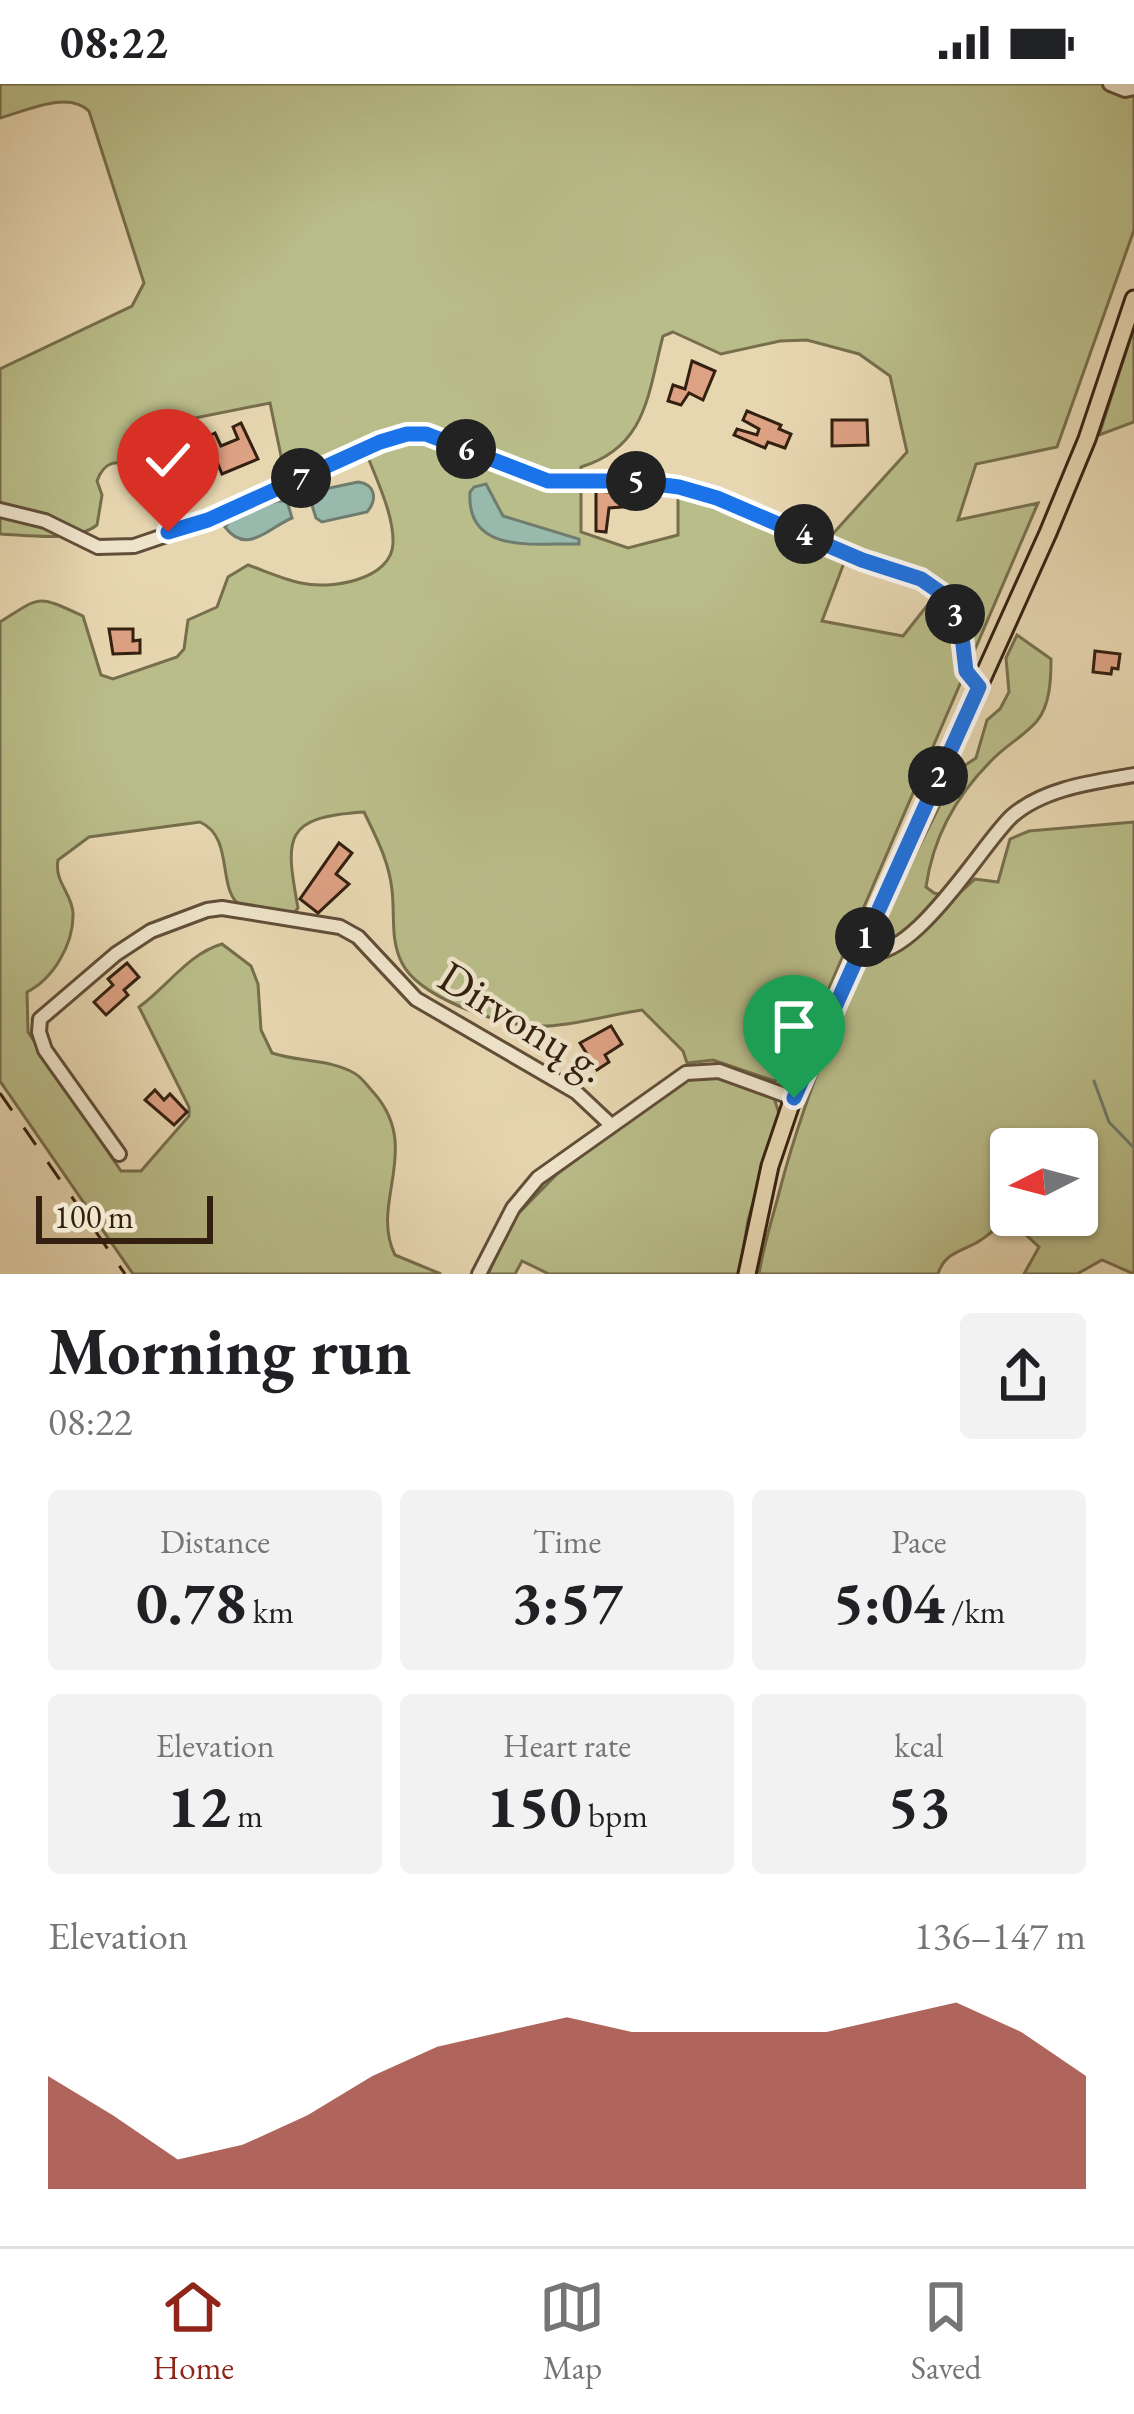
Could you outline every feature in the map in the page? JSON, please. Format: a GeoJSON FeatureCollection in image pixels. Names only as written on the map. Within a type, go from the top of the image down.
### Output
{"type":"FeatureCollection","features":[{"type":"Feature","properties":{"kind":"main road"},"geometry":{"type":"LineString","coordinates":[[747,1274],[770,1166],[794,1098],[1087,440],[1134,299]]}},
{"type":"Feature","properties":{"kind":"street"},"geometry":{"type":"LineString","coordinates":[[1110,84],[1134,88]]}},
{"type":"Feature","properties":{"kind":"street"},"geometry":{"type":"LineString","coordinates":[[0,510],[45,521],[98,547],[134,546],[208,520],[380,442],[426,434],[548,481],[632,481],[717,498],[862,560],[921,579],[944,595],[953,610],[961,628],[966,671],[979,687]]}},
{"type":"Feature","properties":{"kind":"street"},"geometry":{"type":"LineString","coordinates":[[860,950],[868,954],[881,951],[924,922],[1020,811],[1080,785],[1134,775]]}},
{"type":"Feature","properties":{"kind":"street","name":"Dirvonų g."},"geometry":{"type":"LineString","coordinates":[[119,1154],[45,1050],[40,1019],[116,954],[152,931],[222,908],[348,929],[416,999],[576,1092],[610,1124]]}},
{"type":"Feature","properties":{"kind":"street"},"geometry":{"type":"LineString","coordinates":[[479,1274],[526,1190],[672,1081],[698,1070],[719,1071],[794,1098]]}},
{"type":"Feature","properties":{"kind":"green space"},"geometry":{"type":"Polygon","coordinates":[[[0,84],[1134,84],[1134,230],[1057,447],[976,464],[958,520],[1038,503],[792,1074],[775,1081],[713,1060],[687,1063],[683,1051],[642,1010],[532,1026],[480,1014],[424,987],[398,954],[388,869],[364,812],[318,819],[296,835],[291,864],[298,908],[292,915],[254,911],[235,900],[218,840],[200,822],[89,837],[58,860],[72,906],[72,925],[66,948],[53,969],[27,992],[28,1032],[121,1171],[141,1171],[189,1116],[189,1107],[139,1007],[188,963],[222,944],[251,966],[258,984],[261,1030],[272,1053],[354,1073],[388,1114],[395,1155],[388,1216],[395,1255],[441,1274],[133,1274],[0,1081],[0,622],[39,601],[83,616],[101,675],[113,679],[177,657],[184,649],[188,620],[217,607],[228,577],[248,565],[313,585],[358,580],[390,556],[392,531],[363,444],[285,475],[270,403],[135,430],[146,449],[147,463],[135,469],[112,463],[104,469],[97,481],[102,495],[97,525],[87,531],[50,537],[0,534],[0,369],[132,306],[144,283],[89,111],[58,102],[0,118],[0,84]],[[673,332],[663,336],[648,397],[632,432],[603,458],[581,467],[581,532],[628,548],[678,535],[678,495],[820,548],[907,452],[890,376],[859,354],[807,340],[721,354],[673,332]],[[850,547],[822,621],[903,636],[934,597],[926,575],[850,547]]]}},
{"type":"Feature","properties":{"kind":"green space"},"geometry":{"type":"Polygon","coordinates":[[[1134,327],[1134,422],[1099,435],[1134,327]]]}},
{"type":"Feature","properties":{"kind":"green space"},"geometry":{"type":"Polygon","coordinates":[[[1017,635],[1051,659],[1045,708],[959,801],[941,833],[926,887],[954,898],[975,879],[998,882],[1010,839],[1029,831],[1134,822],[1134,1274],[1102,1260],[1077,1274],[1024,1274],[1039,1247],[1027,1236],[1098,1236],[1098,1128],[990,1128],[990,1233],[948,1258],[938,1274],[759,1274],[794,1139],[832,1035],[951,783],[976,758],[987,720],[1009,692],[1006,658],[1017,635]]]}},
{"type":"Feature","properties":{"kind":"green space"},"geometry":{"type":"Polygon","coordinates":[[[711,1076],[774,1098],[779,1113],[748,1220],[739,1274],[549,1274],[522,1261],[515,1274],[488,1274],[515,1217],[557,1174],[667,1091],[690,1078],[711,1076]]]}},
{"type":"Feature","properties":{"kind":"shaded area"},"geometry":{"type":"Polygon","coordinates":[[[358,482],[373,493],[367,512],[322,522],[316,518],[311,502],[315,491],[358,482]]]}},
{"type":"Feature","properties":{"kind":"shaded area"},"geometry":{"type":"Polygon","coordinates":[[[486,484],[503,516],[579,539],[579,544],[524,544],[491,536],[479,527],[470,492],[486,484]]]}},
{"type":"Feature","properties":{"kind":"shaded area"},"geometry":{"type":"Polygon","coordinates":[[[287,501],[292,518],[258,537],[241,539],[225,527],[233,517],[287,501]]]}},
{"type":"Feature","properties":{"kind":"building"},"geometry":{"type":"Polygon","coordinates":[[[692,361],[715,371],[703,400],[689,393],[681,405],[668,401],[673,385],[685,389],[692,361]]]}},
{"type":"Feature","properties":{"kind":"building"},"geometry":{"type":"Polygon","coordinates":[[[747,411],[791,434],[785,448],[768,442],[765,448],[734,435],[737,429],[757,435],[759,429],[743,420],[747,411]]]}},
{"type":"Feature","properties":{"kind":"building"},"geometry":{"type":"Polygon","coordinates":[[[832,420],[867,420],[868,445],[832,446],[832,420]]]}},
{"type":"Feature","properties":{"kind":"building"},"geometry":{"type":"Polygon","coordinates":[[[241,423],[258,459],[222,474],[207,437],[215,433],[221,446],[238,439],[233,427],[241,423]]]}},
{"type":"Feature","properties":{"kind":"building"},"geometry":{"type":"Polygon","coordinates":[[[596,491],[634,494],[635,506],[609,508],[606,532],[596,531],[596,491]]]}},
{"type":"Feature","properties":{"kind":"building"},"geometry":{"type":"Polygon","coordinates":[[[109,629],[133,629],[133,641],[140,640],[140,653],[113,654],[109,629]]]}},
{"type":"Feature","properties":{"kind":"building"},"geometry":{"type":"Polygon","coordinates":[[[1095,651],[1120,654],[1118,669],[1112,668],[1111,674],[1093,672],[1095,651]]]}},
{"type":"Feature","properties":{"kind":"building"},"geometry":{"type":"Polygon","coordinates":[[[339,843],[352,853],[336,874],[349,884],[318,913],[300,899],[339,843]]]}},
{"type":"Feature","properties":{"kind":"building"},"geometry":{"type":"Polygon","coordinates":[[[127,963],[139,977],[106,1015],[94,1002],[113,985],[108,979],[127,963]]]}},
{"type":"Feature","properties":{"kind":"building"},"geometry":{"type":"Polygon","coordinates":[[[611,1026],[622,1044],[605,1055],[609,1062],[597,1070],[580,1043],[611,1026]]]}},
{"type":"Feature","properties":{"kind":"building"},"geometry":{"type":"Polygon","coordinates":[[[155,1090],[164,1100],[170,1094],[187,1112],[174,1125],[145,1100],[155,1090]]]}},
{"type":"Feature","properties":{"kind":"waterway"},"geometry":{"type":"LineString","coordinates":[[1094,1081],[1109,1122],[1134,1148]]}},
{"type":"Feature","properties":{"kind":"railway"},"geometry":{"type":"LineString","coordinates":[[0,1093],[125,1274]]}},
{"type":"Feature","properties":{"kind":"route"},"geometry":{"type":"LineString","coordinates":[[168,532],[208,520],[380,442],[426,434],[548,481],[632,481],[717,498],[933,585],[953,610],[961,628],[966,671],[979,687],[794,1098]]}}]}
